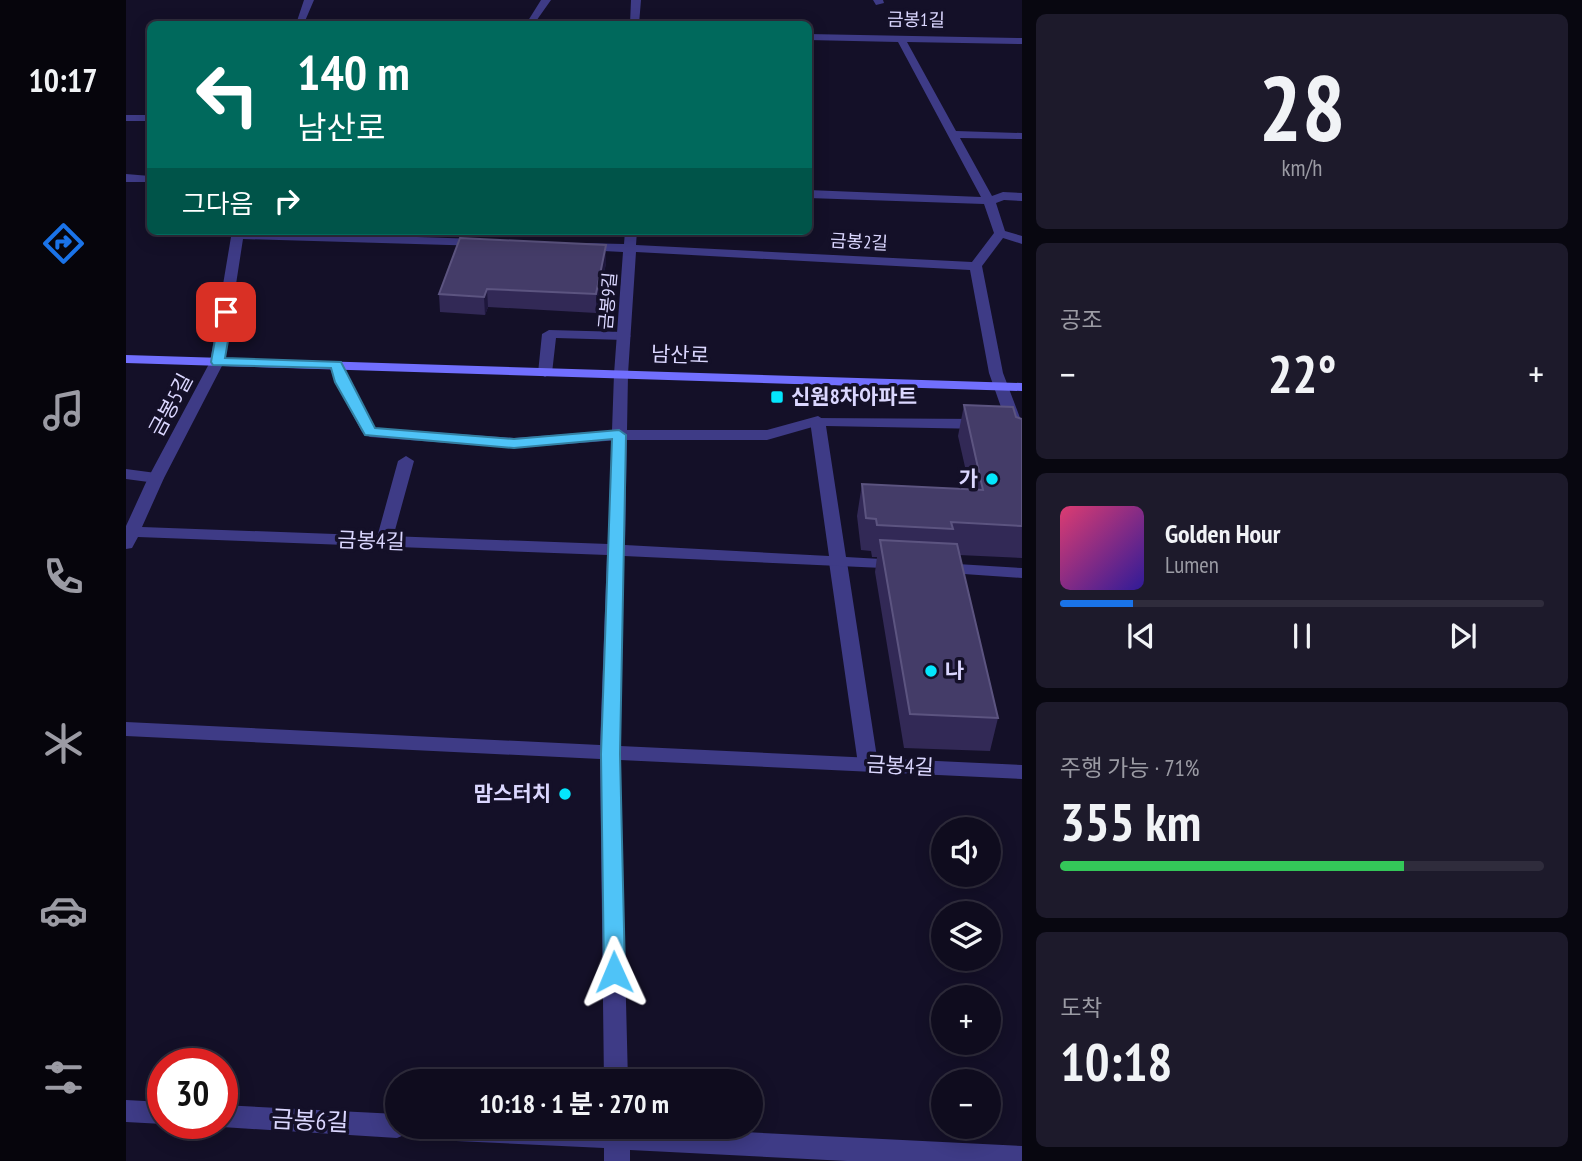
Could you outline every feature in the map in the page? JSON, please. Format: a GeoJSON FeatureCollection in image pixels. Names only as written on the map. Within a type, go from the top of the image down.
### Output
{"type":"FeatureCollection","features":[{"type":"Feature","properties":{"kind":"street"},"geometry":{"type":"LineString","coordinates":[[301,21],[309,0]]}},
{"type":"Feature","properties":{"kind":"street"},"geometry":{"type":"LineString","coordinates":[[532,21],[547,0]]}},
{"type":"Feature","properties":{"kind":"street"},"geometry":{"type":"LineString","coordinates":[[635,21],[636,0]]}},
{"type":"Feature","properties":{"kind":"street","name":"금봉1길"},"geometry":{"type":"LineString","coordinates":[[812,37],[1022,41]]}},
{"type":"Feature","properties":{"kind":"street"},"geometry":{"type":"LineString","coordinates":[[901,39],[989,201],[1000,233]]}},
{"type":"Feature","properties":{"kind":"street"},"geometry":{"type":"LineString","coordinates":[[126,118],[147,118]]}},
{"type":"Feature","properties":{"kind":"street"},"geometry":{"type":"LineString","coordinates":[[952,134],[1022,136]]}},
{"type":"Feature","properties":{"kind":"street"},"geometry":{"type":"LineString","coordinates":[[126,178],[147,179]]}},
{"type":"Feature","properties":{"kind":"street"},"geometry":{"type":"LineString","coordinates":[[812,194],[989,201],[1003,196],[1022,197]]}},
{"type":"Feature","properties":{"kind":"street"},"geometry":{"type":"LineString","coordinates":[[1000,233],[1022,240]]}},
{"type":"Feature","properties":{"kind":"street"},"geometry":{"type":"LineString","coordinates":[[1000,233],[976,266],[1000,386],[1018,426],[1022,444]]}},
{"type":"Feature","properties":{"kind":"street"},"geometry":{"type":"LineString","coordinates":[[218,362],[238,235]]}},
{"type":"Feature","properties":{"kind":"street"},"geometry":{"type":"LineString","coordinates":[[290,235],[496,243]]}},
{"type":"Feature","properties":{"kind":"street","name":"금봉9길"},"geometry":{"type":"LineString","coordinates":[[621,374],[631,235]]}},
{"type":"Feature","properties":{"kind":"street","name":"금봉2길"},"geometry":{"type":"LineString","coordinates":[[564,245],[976,266]]}},
{"type":"Feature","properties":{"kind":"street"},"geometry":{"type":"LineString","coordinates":[[545,373],[549,334],[624,336]]}},
{"type":"Feature","properties":{"kind":"street","name":"남산로"},"geometry":{"type":"LineString","coordinates":[[126,359],[1022,387]]}},
{"type":"Feature","properties":{"kind":"street","name":"금봉5길"},"geometry":{"type":"LineString","coordinates":[[128,536],[218,362]]}},
{"type":"Feature","properties":{"kind":"street"},"geometry":{"type":"LineString","coordinates":[[336,365],[342,382],[370,432],[514,443],[619,435],[767,435],[818,421],[1018,426]]}},
{"type":"Feature","properties":{"kind":"street"},"geometry":{"type":"LineString","coordinates":[[616,1069],[610,754],[621,374]]}},
{"type":"Feature","properties":{"kind":"street"},"geometry":{"type":"LineString","coordinates":[[818,421],[867,764]]}},
{"type":"Feature","properties":{"kind":"street"},"geometry":{"type":"LineString","coordinates":[[384,541],[406,461]]}},
{"type":"Feature","properties":{"kind":"street"},"geometry":{"type":"LineString","coordinates":[[126,474],[156,478]]}},
{"type":"Feature","properties":{"kind":"street","name":"금봉4길"},"geometry":{"type":"LineString","coordinates":[[128,536],[384,541],[616,550],[1022,573]]}},
{"type":"Feature","properties":{"kind":"street","name":"금봉4길"},"geometry":{"type":"LineString","coordinates":[[126,729],[1022,772]]}},
{"type":"Feature","properties":{"kind":"street"},"geometry":{"type":"LineString","coordinates":[[126,1111],[147,1112]]}},
{"type":"Feature","properties":{"kind":"street","name":"금봉6길"},"geometry":{"type":"LineString","coordinates":[[238,1117],[385,1125]]}},
{"type":"Feature","properties":{"kind":"street"},"geometry":{"type":"LineString","coordinates":[[576,1139],[1022,1158]]}},
{"type":"Feature","properties":{"kind":"building"},"geometry":{"type":"Polygon","coordinates":[[[460,238],[606,245],[596,294],[487,289],[484,297],[439,294],[460,238]]]}},
{"type":"Feature","properties":{"kind":"building"},"geometry":{"type":"Polygon","coordinates":[[[964,405],[1013,407],[1016,417],[1022,419],[1022,526],[951,522],[953,529],[877,525],[876,519],[866,518],[862,484],[983,490],[964,405]]]}},
{"type":"Feature","properties":{"kind":"building"},"geometry":{"type":"Polygon","coordinates":[[[880,540],[957,544],[998,718],[910,714],[880,540]]]}},
{"type":"Feature","properties":{"kind":"place","name":"신원8차아파트"},"geometry":{"type":"Point","coordinates":[777,397]}},
{"type":"Feature","properties":{"kind":"place","name":"가"},"geometry":{"type":"Point","coordinates":[992,479]}},
{"type":"Feature","properties":{"kind":"place","name":"나"},"geometry":{"type":"Point","coordinates":[931,671]}},
{"type":"Feature","properties":{"kind":"place","name":"맘스터치"},"geometry":{"type":"Point","coordinates":[565,794]}},
{"type":"Feature","properties":{"kind":"route"},"geometry":{"type":"LineString","coordinates":[[226,312],[218,362],[336,365],[342,382],[370,432],[514,443],[619,435],[610,754],[614,972]]}}]}
